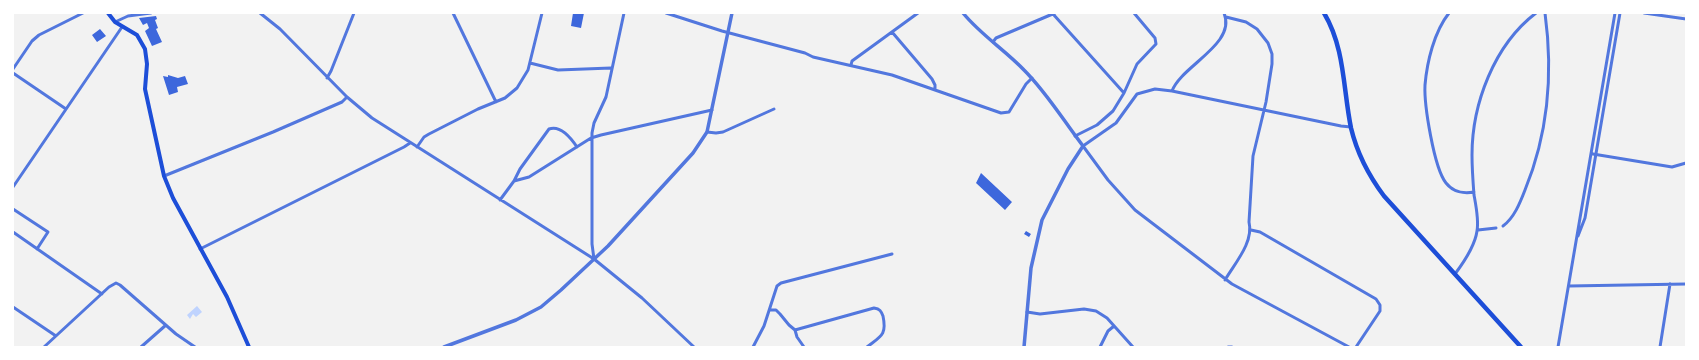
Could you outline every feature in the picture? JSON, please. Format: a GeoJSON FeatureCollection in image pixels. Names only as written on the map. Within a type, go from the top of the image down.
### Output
{"type":"FeatureCollection","features":[{"type":"Feature","properties":{"kind":"main road"},"geometry":{"type":"LineString","coordinates":[[108,13],[115,22],[137,36],[145,49],[147,64],[145,89],[164,176],[173,198],[227,297],[249,347]]}},
{"type":"Feature","properties":{"kind":"main road"},"geometry":{"type":"LineString","coordinates":[[1324,13],[1330,23],[1342,59],[1351,127],[1363,161],[1378,187],[1454,274],[1521,347]]}},
{"type":"Feature","properties":{"kind":"street"},"geometry":{"type":"LineString","coordinates":[[13,69],[32,41],[40,35],[82,13]]}},
{"type":"Feature","properties":{"kind":"street"},"geometry":{"type":"LineString","coordinates":[[115,22],[128,16],[151,13]]}},
{"type":"Feature","properties":{"kind":"street"},"geometry":{"type":"LineString","coordinates":[[260,13],[280,29],[327,78],[372,118],[594,259],[636,293],[694,347]]}},
{"type":"Feature","properties":{"kind":"street"},"geometry":{"type":"LineString","coordinates":[[327,78],[331,72],[354,13]]}},
{"type":"Feature","properties":{"kind":"street"},"geometry":{"type":"LineString","coordinates":[[453,13],[496,102]]}},
{"type":"Feature","properties":{"kind":"street"},"geometry":{"type":"LineString","coordinates":[[417,147],[424,137],[429,134],[505,98],[517,88],[525,76],[530,63],[542,13]]}},
{"type":"Feature","properties":{"kind":"street"},"geometry":{"type":"LineString","coordinates":[[594,259],[592,244],[591,138],[594,124],[606,96],[624,13]]}},
{"type":"Feature","properties":{"kind":"street"},"geometry":{"type":"LineString","coordinates":[[666,13],[728,33],[805,53],[813,57],[850,64],[892,75],[997,112],[1005,113],[1012,109],[1026,84],[1032,78]]}},
{"type":"Feature","properties":{"kind":"street"},"geometry":{"type":"LineString","coordinates":[[444,347],[529,314],[550,299],[594,259],[693,153],[707,132],[732,13]]}},
{"type":"Feature","properties":{"kind":"street"},"geometry":{"type":"LineString","coordinates":[[850,64],[918,13]]}},
{"type":"Feature","properties":{"kind":"street"},"geometry":{"type":"LineString","coordinates":[[963,13],[980,32],[1007,52],[1032,78],[1108,180],[1135,210],[1225,280],[1349,347]]}},
{"type":"Feature","properties":{"kind":"street"},"geometry":{"type":"LineString","coordinates":[[993,42],[996,38],[1054,13],[1124,93]]}},
{"type":"Feature","properties":{"kind":"street"},"geometry":{"type":"LineString","coordinates":[[1075,136],[1097,125],[1108,117],[1124,93],[1138,64],[1157,42],[1134,13]]}},
{"type":"Feature","properties":{"kind":"street"},"geometry":{"type":"LineString","coordinates":[[1172,91],[1174,85],[1218,42],[1224,31],[1226,17],[1224,13]]}},
{"type":"Feature","properties":{"kind":"street"},"geometry":{"type":"LineString","coordinates":[[1449,13],[1438,32],[1429,63],[1425,84],[1426,108],[1436,158],[1446,183],[1458,192],[1474,192]]}},
{"type":"Feature","properties":{"kind":"street"},"geometry":{"type":"LineString","coordinates":[[1454,274],[1473,243],[1478,230],[1474,192],[1473,140],[1483,90],[1504,49],[1525,23],[1536,13]]}},
{"type":"Feature","properties":{"kind":"street"},"geometry":{"type":"LineString","coordinates":[[1503,226],[1510,219],[1521,202],[1540,143],[1546,112],[1550,55],[1545,13]]}},
{"type":"Feature","properties":{"kind":"street"},"geometry":{"type":"LineString","coordinates":[[1558,347],[1614,13]]}},
{"type":"Feature","properties":{"kind":"street"},"geometry":{"type":"LineString","coordinates":[[1577,240],[1585,218],[1620,13]]}},
{"type":"Feature","properties":{"kind":"street"},"geometry":{"type":"LineString","coordinates":[[1644,13],[1686,19]]}},
{"type":"Feature","properties":{"kind":"street"},"geometry":{"type":"LineString","coordinates":[[1225,280],[1245,246],[1251,230],[1249,222],[1253,156],[1266,102],[1272,64],[1270,48],[1260,33],[1252,26],[1226,17]]}},
{"type":"Feature","properties":{"kind":"street"},"geometry":{"type":"LineString","coordinates":[[13,187],[122,27]]}},
{"type":"Feature","properties":{"kind":"street"},"geometry":{"type":"LineString","coordinates":[[892,32],[932,79],[935,84],[935,90]]}},
{"type":"Feature","properties":{"kind":"street"},"geometry":{"type":"LineString","coordinates":[[530,63],[558,70],[611,68]]}},
{"type":"Feature","properties":{"kind":"street"},"geometry":{"type":"LineString","coordinates":[[13,73],[66,109]]}},
{"type":"Feature","properties":{"kind":"street"},"geometry":{"type":"LineString","coordinates":[[1024,347],[1031,268],[1042,220],[1068,170],[1083,146],[1116,123],[1138,94],[1155,89],[1172,91],[1351,127]]}},
{"type":"Feature","properties":{"kind":"street"},"geometry":{"type":"LineString","coordinates":[[164,176],[273,132],[342,102],[347,97]]}},
{"type":"Feature","properties":{"kind":"street"},"geometry":{"type":"LineString","coordinates":[[707,132],[723,132],[774,109]]}},
{"type":"Feature","properties":{"kind":"street"},"geometry":{"type":"LineString","coordinates":[[514,181],[529,177],[591,138],[712,110]]}},
{"type":"Feature","properties":{"kind":"street"},"geometry":{"type":"LineString","coordinates":[[500,200],[549,129],[552,128],[560,130],[576,147]]}},
{"type":"Feature","properties":{"kind":"street"},"geometry":{"type":"LineString","coordinates":[[200,249],[410,143]]}},
{"type":"Feature","properties":{"kind":"street"},"geometry":{"type":"LineString","coordinates":[[1590,154],[1672,167],[1686,163]]}},
{"type":"Feature","properties":{"kind":"street"},"geometry":{"type":"LineString","coordinates":[[13,209],[48,232],[37,249]]}},
{"type":"Feature","properties":{"kind":"street"},"geometry":{"type":"LineString","coordinates":[[1478,230],[1496,228]]}},
{"type":"Feature","properties":{"kind":"street"},"geometry":{"type":"LineString","coordinates":[[1251,230],[1260,232],[1376,299],[1380,305],[1380,311],[1356,347]]}},
{"type":"Feature","properties":{"kind":"street"},"geometry":{"type":"LineString","coordinates":[[13,232],[102,294]]}},
{"type":"Feature","properties":{"kind":"street"},"geometry":{"type":"LineString","coordinates":[[753,347],[770,310],[777,286],[781,283],[892,254]]}},
{"type":"Feature","properties":{"kind":"street"},"geometry":{"type":"LineString","coordinates":[[44,347],[112,285],[118,283],[166,326],[195,347]]}},
{"type":"Feature","properties":{"kind":"street"},"geometry":{"type":"LineString","coordinates":[[1660,347],[1670,284]]}},
{"type":"Feature","properties":{"kind":"street"},"geometry":{"type":"LineString","coordinates":[[1569,286],[1686,284]]}},
{"type":"Feature","properties":{"kind":"street"},"geometry":{"type":"LineString","coordinates":[[13,307],[56,336]]}},
{"type":"Feature","properties":{"kind":"street"},"geometry":{"type":"LineString","coordinates":[[795,330],[802,326],[874,308],[879,309],[882,312],[885,332],[867,347]]}},
{"type":"Feature","properties":{"kind":"street"},"geometry":{"type":"LineString","coordinates":[[1027,312],[1040,314],[1089,309],[1102,314],[1132,347]]}},
{"type":"Feature","properties":{"kind":"street"},"geometry":{"type":"LineString","coordinates":[[770,310],[776,310],[795,330],[797,337],[804,347]]}},
{"type":"Feature","properties":{"kind":"street"},"geometry":{"type":"LineString","coordinates":[[141,347],[166,326]]}},
{"type":"Feature","properties":{"kind":"street"},"geometry":{"type":"LineString","coordinates":[[1100,347],[1108,331],[1114,326]]}},
{"type":"Feature","properties":{"kind":"water"},"geometry":{"type":"Polygon","coordinates":[[[197,306],[202,312],[196,317],[193,314],[190,319],[187,315],[197,306]]]}},
{"type":"Feature","properties":{"kind":"building"},"geometry":{"type":"Polygon","coordinates":[[[573,13],[584,13],[581,28],[571,26],[573,13]]]}},
{"type":"Feature","properties":{"kind":"building"},"geometry":{"type":"Polygon","coordinates":[[[156,16],[157,19],[155,20],[158,28],[156,29],[162,42],[152,46],[145,31],[149,28],[147,23],[143,25],[139,18],[156,16]]]}},
{"type":"Feature","properties":{"kind":"building"},"geometry":{"type":"Polygon","coordinates":[[[100,29],[106,36],[97,42],[92,35],[100,29]]]}},
{"type":"Feature","properties":{"kind":"building"},"geometry":{"type":"Polygon","coordinates":[[[168,75],[178,78],[185,76],[188,84],[177,87],[178,92],[169,95],[163,76],[168,77],[168,75]]]}},
{"type":"Feature","properties":{"kind":"building"},"geometry":{"type":"Polygon","coordinates":[[[981,173],[1012,202],[1005,210],[976,183],[981,173]]]}},
{"type":"Feature","properties":{"kind":"building"},"geometry":{"type":"Polygon","coordinates":[[[1026,231],[1031,234],[1029,237],[1024,234],[1026,231]]]}}]}
